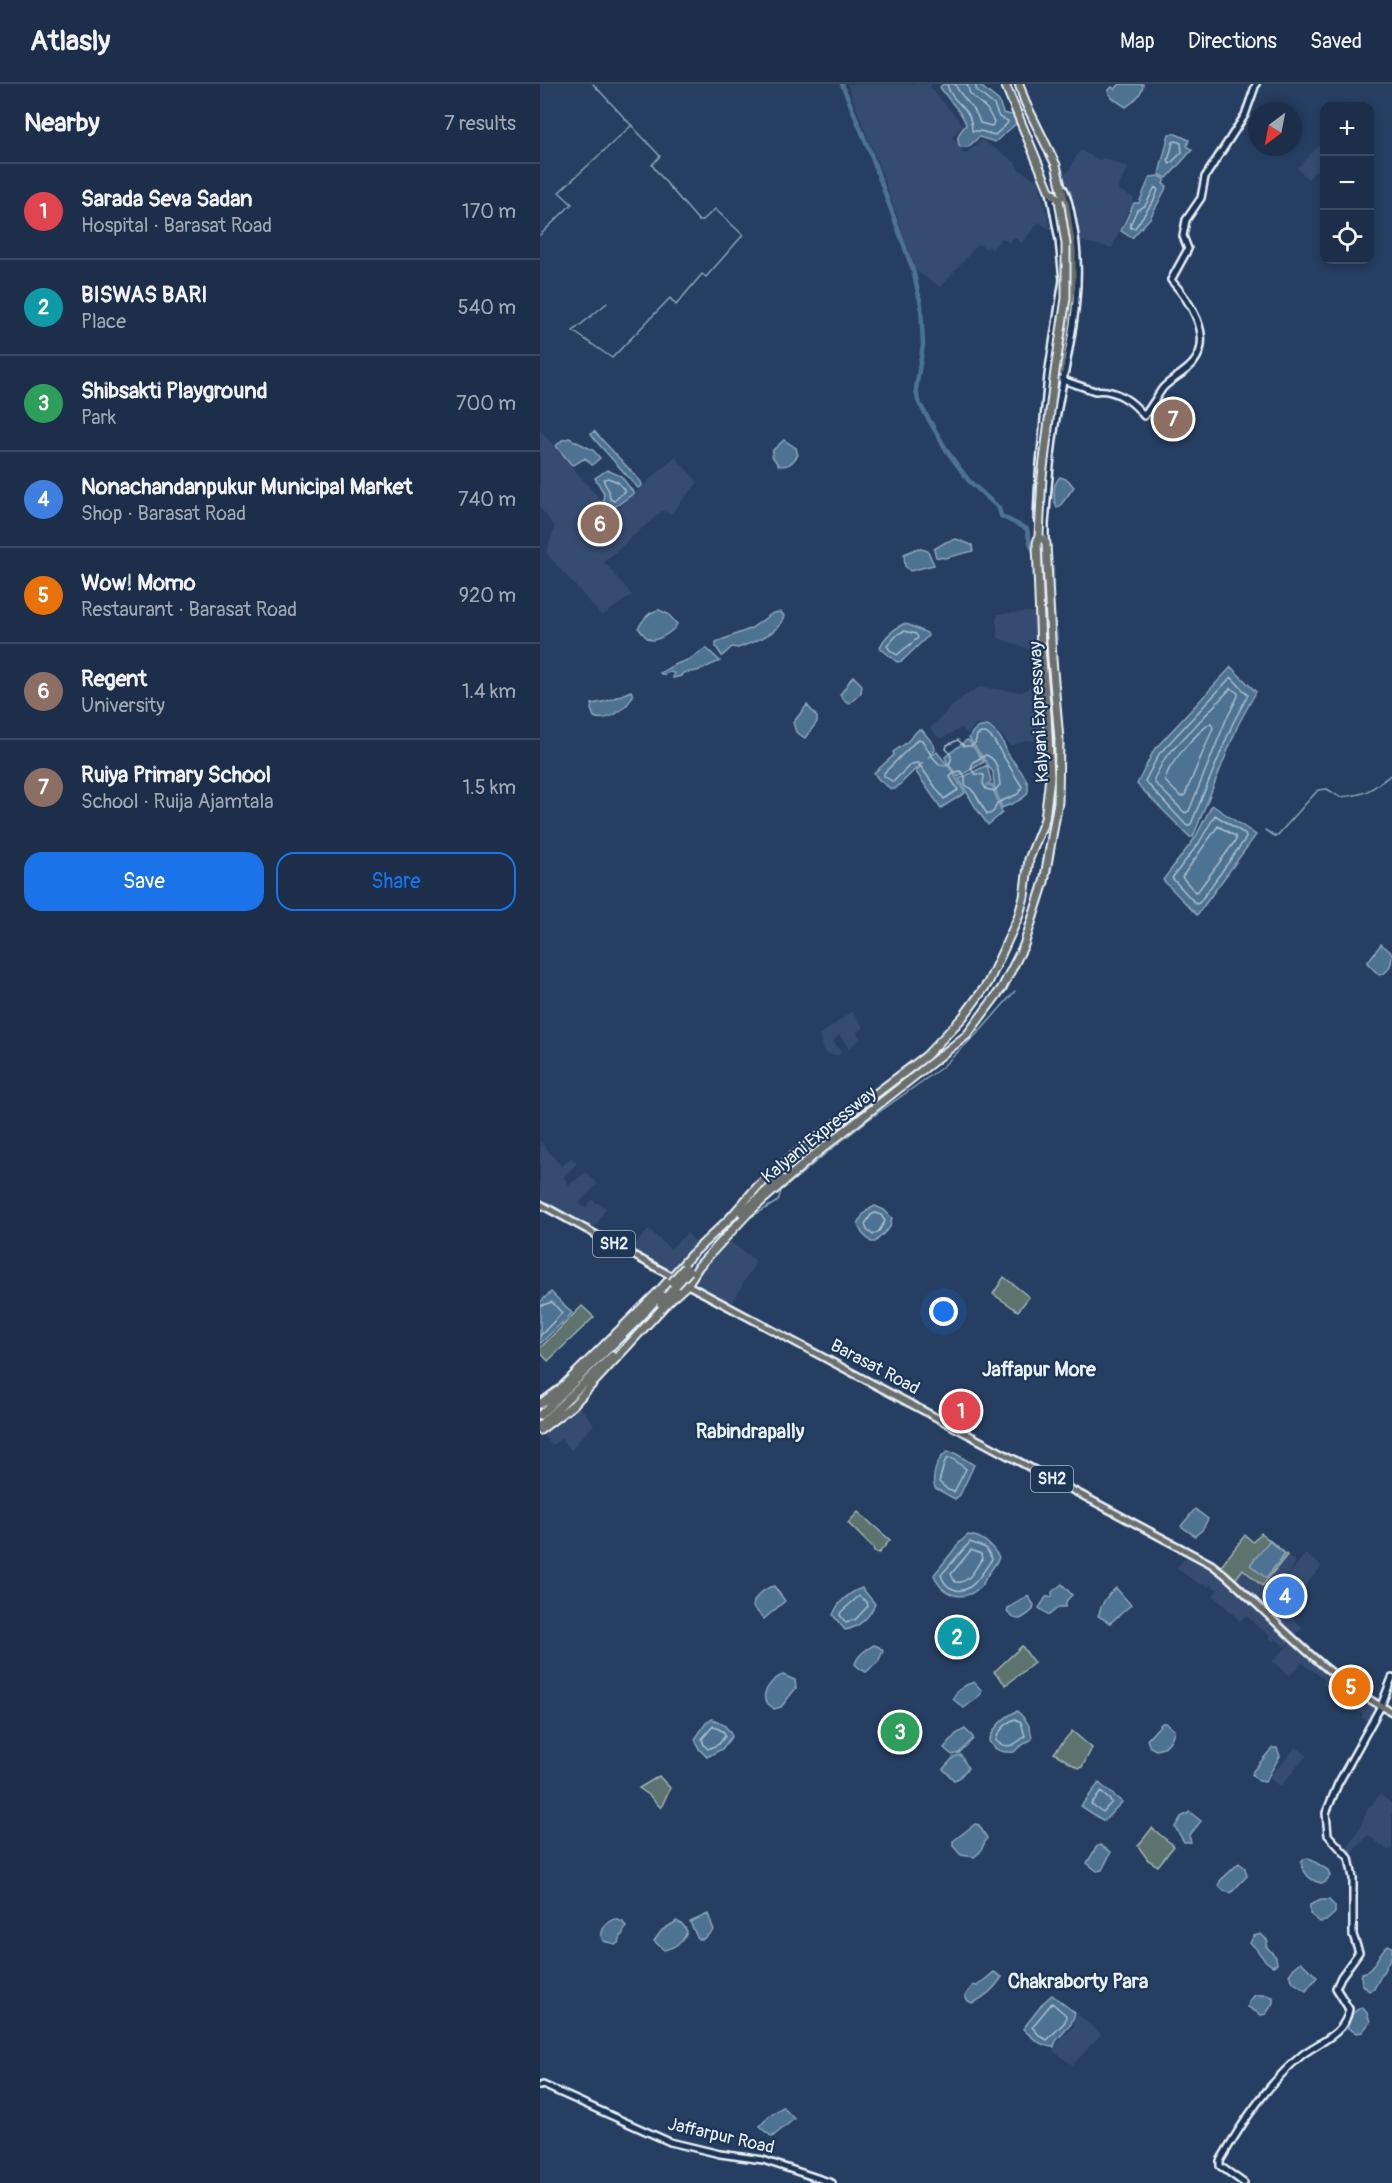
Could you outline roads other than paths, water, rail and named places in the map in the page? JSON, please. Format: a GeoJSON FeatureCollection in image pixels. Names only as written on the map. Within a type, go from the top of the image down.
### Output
{"type":"FeatureCollection","features":[{"type":"Feature","properties":{"kind":"highway","name":"Kalyani Expressway"},"geometry":{"type":"LineString","coordinates":[[842,1120],[926,1056],[963,1017],[988,983],[1018,918],[1024,897],[1029,859],[1045,819],[1050,777],[1041,648],[1038,555],[1042,477],[1066,298],[1066,244],[1059,200],[1049,190],[1005,84]]}},
{"type":"Feature","properties":{"kind":"highway","name":"Kalyani Expressway"},"geometry":{"type":"LineString","coordinates":[[1019,84],[1025,102],[1056,165],[1062,184],[1072,251],[1072,281],[1047,457],[1039,538]]}},
{"type":"Feature","properties":{"kind":"highway"},"geometry":{"type":"LineString","coordinates":[[1039,538],[1046,543]]}},
{"type":"Feature","properties":{"kind":"highway","name":"Kalyani Expressway"},"geometry":{"type":"LineString","coordinates":[[540,1430],[573,1405],[667,1303],[687,1285],[699,1266],[748,1213],[846,1130],[967,1035],[1002,988],[1024,945],[1044,882],[1058,802],[1059,739],[1052,668],[1046,543]]}},
{"type":"Feature","properties":{"kind":"highway"},"geometry":{"type":"LineString","coordinates":[[540,1404],[560,1389],[648,1302],[687,1269],[762,1191],[841,1125],[842,1120]]}},
{"type":"Feature","properties":{"kind":"highway"},"geometry":{"type":"LineString","coordinates":[[542,1420],[629,1340],[673,1281],[758,1186],[842,1120]]}},
{"type":"Feature","properties":{"kind":"highway"},"geometry":{"type":"LineString","coordinates":[[762,1191],[842,1128],[846,1130]]}},
{"type":"Feature","properties":{"kind":"main road","name":"Barasat Road"},"geometry":{"type":"LineString","coordinates":[[540,1204],[673,1281],[687,1285],[1210,1564],[1315,1657],[1392,1712]]}},
{"type":"Feature","properties":{"kind":"street"},"geometry":{"type":"LineString","coordinates":[[1048,375],[1095,391],[1102,389],[1116,393],[1136,406],[1144,416],[1155,403],[1163,388],[1194,363],[1200,353],[1203,340],[1200,325],[1179,289],[1171,280],[1188,249],[1183,236],[1184,225],[1201,198],[1205,177],[1245,115],[1256,84]]}},
{"type":"Feature","properties":{"kind":"street","name":"Kalyani Expressway"},"geometry":{"type":"LineString","coordinates":[[1046,543],[1045,524],[1054,431],[1077,296],[1078,254],[1068,197],[1062,184]]}},
{"type":"Feature","properties":{"kind":"street","name":"Kalyani Expressway"},"geometry":{"type":"LineString","coordinates":[[1039,538],[1038,475],[1048,375],[1063,280],[1053,199],[1049,190]]}},
{"type":"Feature","properties":{"kind":"street"},"geometry":{"type":"LineString","coordinates":[[1244,2183],[1220,2166],[1220,2161],[1228,2147],[1263,2096],[1300,2056],[1343,2028],[1349,2009],[1336,1989],[1336,1985],[1359,1952],[1353,1935],[1352,1875],[1349,1858],[1328,1835],[1326,1813],[1338,1784],[1381,1706],[1392,1678]]}},
{"type":"Feature","properties":{"kind":"street","name":"Jaffarpur Road"},"geometry":{"type":"LineString","coordinates":[[541,2084],[670,2142],[720,2154],[763,2160],[832,2183]]}},
{"type":"Feature","properties":{"kind":"water"},"geometry":{"type":"Polygon","coordinates":[[[943,84],[978,84],[999,101],[1003,113],[1016,116],[1018,122],[995,142],[979,137],[968,147],[960,147],[958,135],[966,125],[965,121],[940,87],[943,84]]]}},
{"type":"Feature","properties":{"kind":"water"},"geometry":{"type":"Polygon","coordinates":[[[1120,84],[1143,84],[1137,97],[1126,107],[1112,98],[1108,91],[1120,84]]]}},
{"type":"Feature","properties":{"kind":"water"},"geometry":{"type":"Polygon","coordinates":[[[1169,134],[1176,134],[1189,140],[1187,146],[1192,150],[1167,178],[1159,174],[1169,134]]]}},
{"type":"Feature","properties":{"kind":"water"},"geometry":{"type":"Polygon","coordinates":[[[1159,176],[1165,179],[1163,184],[1167,186],[1150,218],[1132,238],[1121,231],[1134,203],[1139,203],[1150,177],[1159,176]]]}},
{"type":"Feature","properties":{"kind":"water"},"geometry":{"type":"Polygon","coordinates":[[[594,431],[642,485],[638,488],[595,440],[591,434],[594,431]]]}},
{"type":"Feature","properties":{"kind":"water"},"geometry":{"type":"Polygon","coordinates":[[[569,438],[593,450],[600,458],[592,465],[585,458],[574,465],[571,464],[556,446],[562,440],[569,438]]]}},
{"type":"Feature","properties":{"kind":"water"},"geometry":{"type":"Polygon","coordinates":[[[784,440],[796,448],[798,455],[790,464],[779,466],[772,456],[773,450],[784,440]]]}},
{"type":"Feature","properties":{"kind":"water"},"geometry":{"type":"Polygon","coordinates":[[[607,470],[621,476],[634,493],[612,509],[603,500],[604,493],[595,478],[607,470]]]}},
{"type":"Feature","properties":{"kind":"water"},"geometry":{"type":"Polygon","coordinates":[[[1060,477],[1068,480],[1074,487],[1057,508],[1054,492],[1060,477]]]}},
{"type":"Feature","properties":{"kind":"water"},"geometry":{"type":"Polygon","coordinates":[[[956,539],[972,545],[973,551],[945,558],[936,557],[934,549],[956,539]]]}},
{"type":"Feature","properties":{"kind":"water"},"geometry":{"type":"Polygon","coordinates":[[[918,548],[928,551],[934,565],[910,571],[905,566],[904,554],[918,548]]]}},
{"type":"Feature","properties":{"kind":"water"},"geometry":{"type":"Polygon","coordinates":[[[659,610],[668,614],[677,624],[664,636],[652,640],[638,628],[649,614],[659,610]]]}},
{"type":"Feature","properties":{"kind":"water"},"geometry":{"type":"Polygon","coordinates":[[[781,612],[784,616],[777,628],[758,640],[738,648],[732,647],[722,656],[716,647],[716,642],[750,629],[773,613],[781,612]]]}},
{"type":"Feature","properties":{"kind":"water"},"geometry":{"type":"Polygon","coordinates":[[[903,624],[927,633],[928,636],[902,661],[897,662],[880,648],[889,634],[903,624]]]}},
{"type":"Feature","properties":{"kind":"water"},"geometry":{"type":"Polygon","coordinates":[[[706,648],[720,661],[673,678],[674,673],[669,672],[663,675],[660,673],[690,659],[706,648]]]}},
{"type":"Feature","properties":{"kind":"water"},"geometry":{"type":"Polygon","coordinates":[[[1231,667],[1256,692],[1238,725],[1193,837],[1190,837],[1137,784],[1154,750],[1231,667]]]}},
{"type":"Feature","properties":{"kind":"water"},"geometry":{"type":"Polygon","coordinates":[[[853,676],[862,685],[861,693],[850,703],[840,695],[853,676]]]}},
{"type":"Feature","properties":{"kind":"water"},"geometry":{"type":"Polygon","coordinates":[[[631,691],[633,695],[627,705],[617,713],[605,718],[594,717],[592,704],[607,701],[631,691]]]}},
{"type":"Feature","properties":{"kind":"water"},"geometry":{"type":"Polygon","coordinates":[[[807,705],[817,717],[817,722],[805,738],[796,732],[793,723],[807,705]]]}},
{"type":"Feature","properties":{"kind":"water"},"geometry":{"type":"Polygon","coordinates":[[[988,726],[1000,738],[1028,783],[1025,796],[1002,808],[994,785],[993,772],[969,738],[977,729],[988,726]]]}},
{"type":"Feature","properties":{"kind":"water"},"geometry":{"type":"Polygon","coordinates":[[[918,730],[922,730],[934,745],[935,750],[928,758],[937,752],[965,793],[941,808],[916,772],[923,762],[895,789],[891,789],[879,780],[874,773],[918,730]]]}},
{"type":"Feature","properties":{"kind":"water"},"geometry":{"type":"Polygon","coordinates":[[[967,740],[984,762],[958,777],[945,757],[967,740]]]}},
{"type":"Feature","properties":{"kind":"water"},"geometry":{"type":"Polygon","coordinates":[[[987,765],[991,781],[987,785],[992,785],[1002,813],[988,825],[959,779],[987,765]]]}},
{"type":"Feature","properties":{"kind":"water"},"geometry":{"type":"Polygon","coordinates":[[[1212,805],[1256,835],[1197,915],[1163,880],[1195,838],[1212,805]]]}},
{"type":"Feature","properties":{"kind":"water"},"geometry":{"type":"Polygon","coordinates":[[[1381,944],[1392,953],[1392,957],[1388,970],[1379,975],[1367,963],[1381,944]]]}},
{"type":"Feature","properties":{"kind":"water"},"geometry":{"type":"Polygon","coordinates":[[[875,1206],[884,1210],[892,1218],[890,1227],[875,1242],[871,1242],[858,1225],[864,1213],[875,1206]]]}},
{"type":"Feature","properties":{"kind":"water"},"geometry":{"type":"Polygon","coordinates":[[[551,1292],[572,1313],[540,1344],[540,1302],[551,1292]]]}},
{"type":"Feature","properties":{"kind":"water"},"geometry":{"type":"Polygon","coordinates":[[[947,1452],[955,1453],[974,1465],[960,1495],[955,1499],[935,1488],[934,1483],[934,1473],[938,1463],[947,1452]]]}},
{"type":"Feature","properties":{"kind":"water"},"geometry":{"type":"Polygon","coordinates":[[[1195,1509],[1208,1519],[1202,1530],[1195,1536],[1181,1526],[1195,1509]]]}},
{"type":"Feature","properties":{"kind":"water"},"geometry":{"type":"Polygon","coordinates":[[[968,1535],[986,1542],[999,1557],[982,1585],[975,1591],[961,1596],[942,1588],[934,1575],[968,1535]]]}},
{"type":"Feature","properties":{"kind":"water"},"geometry":{"type":"Polygon","coordinates":[[[1269,1541],[1285,1554],[1266,1578],[1250,1565],[1269,1541]]]}},
{"type":"Feature","properties":{"kind":"water"},"geometry":{"type":"Polygon","coordinates":[[[1062,1584],[1072,1595],[1065,1607],[1059,1607],[1049,1615],[1039,1608],[1046,1597],[1052,1597],[1052,1592],[1062,1584]]]}},
{"type":"Feature","properties":{"kind":"water"},"geometry":{"type":"Polygon","coordinates":[[[774,1586],[785,1601],[764,1619],[753,1607],[754,1603],[760,1594],[774,1586]]]}},
{"type":"Feature","properties":{"kind":"water"},"geometry":{"type":"Polygon","coordinates":[[[862,1588],[875,1604],[863,1621],[845,1630],[833,1615],[845,1598],[862,1588]]]}},
{"type":"Feature","properties":{"kind":"water"},"geometry":{"type":"Polygon","coordinates":[[[1116,1588],[1131,1605],[1110,1623],[1098,1616],[1105,1600],[1116,1588]]]}},
{"type":"Feature","properties":{"kind":"water"},"geometry":{"type":"Polygon","coordinates":[[[1028,1596],[1034,1605],[1033,1610],[1026,1616],[1017,1619],[1007,1612],[1008,1608],[1028,1596]]]}},
{"type":"Feature","properties":{"kind":"water"},"geometry":{"type":"Polygon","coordinates":[[[874,1645],[883,1651],[878,1662],[866,1672],[855,1664],[860,1655],[874,1645]]]}},
{"type":"Feature","properties":{"kind":"water"},"geometry":{"type":"Polygon","coordinates":[[[783,1675],[795,1680],[796,1688],[781,1707],[774,1709],[766,1702],[766,1690],[772,1682],[783,1675]]]}},
{"type":"Feature","properties":{"kind":"water"},"geometry":{"type":"Polygon","coordinates":[[[974,1682],[982,1691],[964,1708],[953,1699],[961,1688],[974,1682]]]}},
{"type":"Feature","properties":{"kind":"water"},"geometry":{"type":"Polygon","coordinates":[[[1017,1711],[1028,1723],[1032,1739],[1014,1752],[1003,1752],[996,1749],[989,1741],[994,1731],[1004,1719],[1017,1711]]]}},
{"type":"Feature","properties":{"kind":"water"},"geometry":{"type":"Polygon","coordinates":[[[712,1719],[724,1725],[732,1736],[722,1749],[707,1757],[699,1749],[695,1739],[706,1723],[712,1719]]]}},
{"type":"Feature","properties":{"kind":"water"},"geometry":{"type":"Polygon","coordinates":[[[1162,1723],[1166,1723],[1174,1730],[1165,1746],[1156,1750],[1150,1747],[1147,1740],[1162,1723]]]}},
{"type":"Feature","properties":{"kind":"water"},"geometry":{"type":"Polygon","coordinates":[[[965,1729],[973,1739],[959,1753],[952,1755],[944,1748],[956,1734],[965,1729]]]}},
{"type":"Feature","properties":{"kind":"water"},"geometry":{"type":"Polygon","coordinates":[[[1272,1748],[1277,1748],[1280,1756],[1265,1782],[1259,1781],[1252,1775],[1253,1771],[1272,1748]]]}},
{"type":"Feature","properties":{"kind":"water"},"geometry":{"type":"Polygon","coordinates":[[[961,1755],[968,1768],[954,1780],[943,1769],[954,1757],[961,1755]]]}},
{"type":"Feature","properties":{"kind":"water"},"geometry":{"type":"Polygon","coordinates":[[[1099,1783],[1122,1802],[1104,1821],[1081,1806],[1099,1783]]]}},
{"type":"Feature","properties":{"kind":"water"},"geometry":{"type":"Polygon","coordinates":[[[1190,1812],[1201,1821],[1189,1836],[1191,1842],[1184,1842],[1175,1827],[1181,1817],[1190,1812]]]}},
{"type":"Feature","properties":{"kind":"water"},"geometry":{"type":"Polygon","coordinates":[[[975,1824],[979,1825],[987,1838],[980,1852],[974,1857],[961,1855],[953,1846],[953,1841],[975,1824]]]}},
{"type":"Feature","properties":{"kind":"water"},"geometry":{"type":"Polygon","coordinates":[[[1100,1845],[1111,1852],[1102,1870],[1097,1871],[1087,1863],[1097,1846],[1100,1845]]]}},
{"type":"Feature","properties":{"kind":"water"},"geometry":{"type":"Polygon","coordinates":[[[1308,1858],[1328,1870],[1330,1876],[1324,1883],[1312,1880],[1304,1871],[1301,1863],[1308,1858]]]}},
{"type":"Feature","properties":{"kind":"water"},"geometry":{"type":"Polygon","coordinates":[[[1239,1863],[1245,1868],[1247,1876],[1231,1893],[1224,1891],[1219,1886],[1220,1881],[1239,1863]]]}},
{"type":"Feature","properties":{"kind":"water"},"geometry":{"type":"Polygon","coordinates":[[[1321,1900],[1329,1900],[1335,1906],[1335,1913],[1326,1921],[1320,1922],[1310,1914],[1310,1905],[1321,1900]]]}},
{"type":"Feature","properties":{"kind":"water"},"geometry":{"type":"Polygon","coordinates":[[[708,1914],[714,1930],[703,1939],[698,1939],[690,1922],[708,1914]]]}},
{"type":"Feature","properties":{"kind":"water"},"geometry":{"type":"Polygon","coordinates":[[[615,1919],[623,1922],[626,1927],[618,1943],[603,1941],[601,1936],[604,1927],[615,1919]]]}},
{"type":"Feature","properties":{"kind":"water"},"geometry":{"type":"Polygon","coordinates":[[[677,1921],[687,1931],[686,1935],[672,1948],[664,1950],[654,1941],[662,1930],[677,1921]]]}},
{"type":"Feature","properties":{"kind":"water"},"geometry":{"type":"Polygon","coordinates":[[[1261,1934],[1268,1941],[1266,1946],[1276,1957],[1277,1964],[1273,1966],[1250,1943],[1254,1936],[1261,1934]]]}},
{"type":"Feature","properties":{"kind":"water"},"geometry":{"type":"Polygon","coordinates":[[[1388,1945],[1392,1947],[1392,1955],[1374,1989],[1369,1991],[1362,1983],[1362,1973],[1373,1965],[1388,1945]]]}},
{"type":"Feature","properties":{"kind":"water"},"geometry":{"type":"Polygon","coordinates":[[[1301,1962],[1317,1977],[1306,1991],[1294,1983],[1289,1975],[1301,1962]]]}},
{"type":"Feature","properties":{"kind":"water"},"geometry":{"type":"Polygon","coordinates":[[[994,1972],[1002,1977],[996,1985],[976,2001],[972,2003],[968,2001],[965,1996],[973,1985],[977,1986],[994,1972]]]}},
{"type":"Feature","properties":{"kind":"water"},"geometry":{"type":"Polygon","coordinates":[[[1052,1995],[1075,2013],[1071,2024],[1056,2041],[1054,2047],[1049,2047],[1023,2029],[1052,1995]]]}},
{"type":"Feature","properties":{"kind":"water"},"geometry":{"type":"Polygon","coordinates":[[[1255,1995],[1273,1997],[1273,2003],[1266,2014],[1261,2015],[1248,2007],[1255,1995]]]}},
{"type":"Feature","properties":{"kind":"water"},"geometry":{"type":"Polygon","coordinates":[[[1362,2007],[1370,2022],[1362,2032],[1356,2033],[1348,2028],[1349,2021],[1353,2013],[1362,2007]]]}},
{"type":"Feature","properties":{"kind":"water"},"geometry":{"type":"Polygon","coordinates":[[[783,2107],[794,2119],[772,2137],[760,2126],[769,2116],[783,2107]]]}},
{"type":"Feature","properties":{"kind":"waterway"},"geometry":{"type":"LineString","coordinates":[[593,84],[660,156],[652,165],[699,221],[715,209],[743,235],[706,277],[702,274],[676,305],[670,298],[612,358],[573,331],[607,303]]}},
{"type":"Feature","properties":{"kind":"waterway"},"geometry":{"type":"LineString","coordinates":[[842,84],[870,152],[913,270],[921,305],[923,345],[916,389],[918,401],[947,451],[969,481],[999,508],[1001,516],[1027,529],[1035,553],[1049,561],[1052,568],[1052,602],[1056,639]]}},
{"type":"Feature","properties":{"kind":"waterway"},"geometry":{"type":"LineString","coordinates":[[540,235],[572,204],[559,192],[632,125]]}},
{"type":"Feature","properties":{"kind":"waterway"},"geometry":{"type":"LineString","coordinates":[[1265,830],[1276,837],[1318,790],[1327,789],[1340,797],[1357,795],[1373,788],[1392,774]]}},
{"type":"Feature","properties":{"kind":"waterway"},"geometry":{"type":"LineString","coordinates":[[728,1240],[746,1220],[778,1201],[781,1191],[824,1155],[868,1120],[941,1068],[982,1029],[1015,991]]}},
{"type":"Feature","properties":{"kind":"place","name":"Ruiya Primary School"},"geometry":{"type":"Point","coordinates":[1173,419]}},
{"type":"Feature","properties":{"kind":"place","name":"Regent"},"geometry":{"type":"Point","coordinates":[600,524]}},
{"type":"Feature","properties":{"kind":"place","name":"Sarada Seva Sadan"},"geometry":{"type":"Point","coordinates":[961,1411]}},
{"type":"Feature","properties":{"kind":"place","name":"Nonachandanpukur Municipal Market"},"geometry":{"type":"Point","coordinates":[1285,1596]}},
{"type":"Feature","properties":{"kind":"place","name":"BISWAS BARI"},"geometry":{"type":"Point","coordinates":[957,1637]}},
{"type":"Feature","properties":{"kind":"place","name":"Wow! Momo"},"geometry":{"type":"Point","coordinates":[1351,1687]}},
{"type":"Feature","properties":{"kind":"place","name":"Shibsakti Playground"},"geometry":{"type":"Point","coordinates":[900,1732]}},
{"type":"Feature","properties":{"kind":"district","name":"Jaffapur More"},"geometry":{"type":"Point","coordinates":[1039,1369]}},
{"type":"Feature","properties":{"kind":"district","name":"Rabindrapally"},"geometry":{"type":"Point","coordinates":[750,1431]}},
{"type":"Feature","properties":{"kind":"district","name":"Chakraborty Para"},"geometry":{"type":"Point","coordinates":[1078,1981]}}]}
